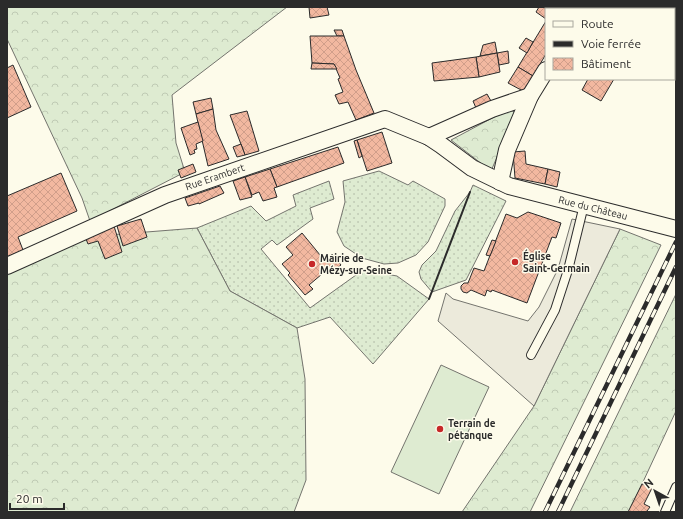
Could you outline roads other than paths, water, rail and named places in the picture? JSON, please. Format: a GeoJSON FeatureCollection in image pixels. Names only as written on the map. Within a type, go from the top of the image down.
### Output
{"type":"FeatureCollection","features":[{"type":"Feature","properties":{"kind":"street"},"geometry":{"type":"LineString","coordinates":[[504,184],[507,150],[530,96],[545,72]]}},
{"type":"Feature","properties":{"kind":"street"},"geometry":{"type":"LineString","coordinates":[[429,138],[492,109],[530,96]]}},
{"type":"Feature","properties":{"kind":"street","name":"Rue Erambert"},"geometry":{"type":"LineString","coordinates":[[7,266],[165,195],[385,119],[429,138],[472,168],[504,184]]}},
{"type":"Feature","properties":{"kind":"street","name":"Rue du Château"},"geometry":{"type":"LineString","coordinates":[[504,184],[676,229]]}},
{"type":"Feature","properties":{"kind":"lane"},"geometry":{"type":"LineString","coordinates":[[532,355],[555,310],[568,270],[584,205]]}},
{"type":"Feature","properties":{"kind":"lane"},"geometry":{"type":"LineString","coordinates":[[665,512],[676,487]]}},
{"type":"Feature","properties":{"kind":"railway"},"geometry":{"type":"LineString","coordinates":[[545,512],[676,242]]}},
{"type":"Feature","properties":{"kind":"railway"},"geometry":{"type":"LineString","coordinates":[[558,512],[676,267]]}},
{"type":"Feature","properties":{"kind":"place","name":"Église Saint-Germain"},"geometry":{"type":"Point","coordinates":[515,262]}},
{"type":"Feature","properties":{"kind":"place","name":"Mairie de Mézy-sur-Seine"},"geometry":{"type":"Point","coordinates":[312,264]}},
{"type":"Feature","properties":{"kind":"place","name":"Terrain de pétanque"},"geometry":{"type":"Point","coordinates":[440,429]}}]}
